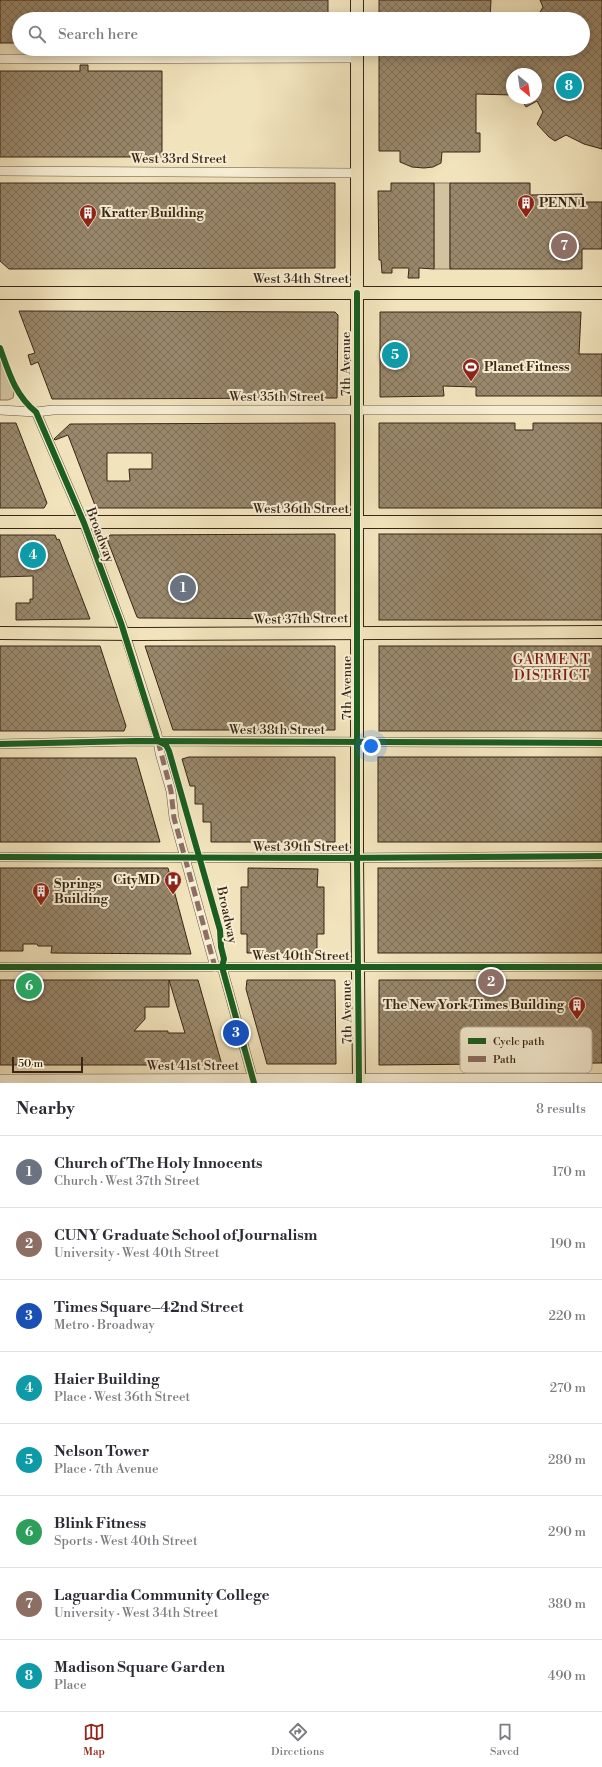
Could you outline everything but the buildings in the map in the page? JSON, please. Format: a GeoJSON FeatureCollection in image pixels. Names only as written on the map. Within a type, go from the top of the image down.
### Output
{"type":"FeatureCollection","features":[{"type":"Feature","properties":{"kind":"main road"},"geometry":{"type":"LineString","coordinates":[[357,0],[357,12]]}},
{"type":"Feature","properties":{"kind":"main road","name":"7th Avenue"},"geometry":{"type":"LineString","coordinates":[[357,56],[357,858],[359,1080]]}},
{"type":"Feature","properties":{"kind":"main road","name":"West 34th Street"},"geometry":{"type":"LineString","coordinates":[[0,293],[602,293]]}},
{"type":"Feature","properties":{"kind":"main road","name":"West 36th Street"},"geometry":{"type":"LineString","coordinates":[[0,522],[602,522]]}},
{"type":"Feature","properties":{"kind":"main road","name":"West 37th Street"},"geometry":{"type":"LineString","coordinates":[[0,633],[125,634],[602,632]]}},
{"type":"Feature","properties":{"kind":"street"},"geometry":{"type":"LineString","coordinates":[[0,58],[143,56]]}},
{"type":"Feature","properties":{"kind":"street","name":"West 33rd Street"},"geometry":{"type":"LineString","coordinates":[[0,171],[357,172]]}},
{"type":"Feature","properties":{"kind":"street","name":"West 35th Street"},"geometry":{"type":"LineString","coordinates":[[0,410],[36,412],[53,410],[602,410]]}},
{"type":"Feature","properties":{"kind":"street","name":"Broadway"},"geometry":{"type":"LineString","coordinates":[[36,412],[84,523],[125,634],[158,741],[171,791],[174,818],[254,1081]]}},
{"type":"Feature","properties":{"kind":"street","name":"West 38th Street"},"geometry":{"type":"LineString","coordinates":[[0,744],[158,741],[602,743]]}},
{"type":"Feature","properties":{"kind":"street","name":"West 39th Street"},"geometry":{"type":"LineString","coordinates":[[0,857],[357,858],[602,856]]}},
{"type":"Feature","properties":{"kind":"street","name":"West 40th Street"},"geometry":{"type":"LineString","coordinates":[[0,967],[602,967]]}},
{"type":"Feature","properties":{"kind":"street","name":"West 41st Street"},"geometry":{"type":"LineString","coordinates":[[0,1078],[254,1081],[602,1078]]}},
{"type":"Feature","properties":{"kind":"shaded area"},"geometry":{"type":"Polygon","coordinates":[[[434,183],[450,183],[450,269],[434,269],[434,183]]]}},
{"type":"Feature","properties":{"kind":"shaded area"},"geometry":{"type":"Polygon","coordinates":[[[0,353],[14,392],[13,398],[8,400],[0,400],[0,353]]]}},
{"type":"Feature","properties":{"kind":"marked path"},"geometry":{"type":"LineString","coordinates":[[158,741],[171,791],[174,818],[215,967]]}},
{"type":"Feature","properties":{"kind":"cycle path"},"geometry":{"type":"LineString","coordinates":[[357,293],[357,858],[359,1083]]}},
{"type":"Feature","properties":{"kind":"cycle path"},"geometry":{"type":"LineString","coordinates":[[0,348],[10,375],[18,391],[36,412],[84,523],[121,623],[158,741]]}},
{"type":"Feature","properties":{"kind":"cycle path"},"geometry":{"type":"LineString","coordinates":[[0,744],[136,741],[602,743]]}},
{"type":"Feature","properties":{"kind":"cycle path"},"geometry":{"type":"LineString","coordinates":[[158,741],[166,745],[169,751],[220,930],[221,947],[224,959],[222,967],[254,1083]]}},
{"type":"Feature","properties":{"kind":"cycle path"},"geometry":{"type":"LineString","coordinates":[[0,857],[341,858],[602,856]]}},
{"type":"Feature","properties":{"kind":"cycle path"},"geometry":{"type":"LineString","coordinates":[[0,967],[602,967]]}},
{"type":"Feature","properties":{"kind":"place","name":"Madison Square Garden"},"geometry":{"type":"Point","coordinates":[569,86]}},
{"type":"Feature","properties":{"kind":"place","name":"PENN 1"},"geometry":{"type":"Point","coordinates":[526,218]}},
{"type":"Feature","properties":{"kind":"place","name":"Kratter Building"},"geometry":{"type":"Point","coordinates":[88,228]}},
{"type":"Feature","properties":{"kind":"place","name":"Laguardia Community College"},"geometry":{"type":"Point","coordinates":[564,246]}},
{"type":"Feature","properties":{"kind":"place","name":"Nelson Tower"},"geometry":{"type":"Point","coordinates":[395,355]}},
{"type":"Feature","properties":{"kind":"place","name":"Planet Fitness"},"geometry":{"type":"Point","coordinates":[471,382]}},
{"type":"Feature","properties":{"kind":"place","name":"Haier Building"},"geometry":{"type":"Point","coordinates":[33,555]}},
{"type":"Feature","properties":{"kind":"place","name":"Church of The Holy Innocents"},"geometry":{"type":"Point","coordinates":[183,588]}},
{"type":"Feature","properties":{"kind":"place","name":"CityMD"},"geometry":{"type":"Point","coordinates":[173,895]}},
{"type":"Feature","properties":{"kind":"place","name":"Springs Building"},"geometry":{"type":"Point","coordinates":[41,906]}},
{"type":"Feature","properties":{"kind":"place","name":"CUNY Graduate School of Journalism"},"geometry":{"type":"Point","coordinates":[491,982]}},
{"type":"Feature","properties":{"kind":"place","name":"Blink Fitness"},"geometry":{"type":"Point","coordinates":[29,986]}},
{"type":"Feature","properties":{"kind":"place","name":"The New York Times Building"},"geometry":{"type":"Point","coordinates":[577,1020]}},
{"type":"Feature","properties":{"kind":"place","name":"Times Square–42nd Street"},"geometry":{"type":"Point","coordinates":[236,1033]}},
{"type":"Feature","properties":{"kind":"district","name":"GARMENT DISTRICT"},"geometry":{"type":"Point","coordinates":[552,668]}}]}
